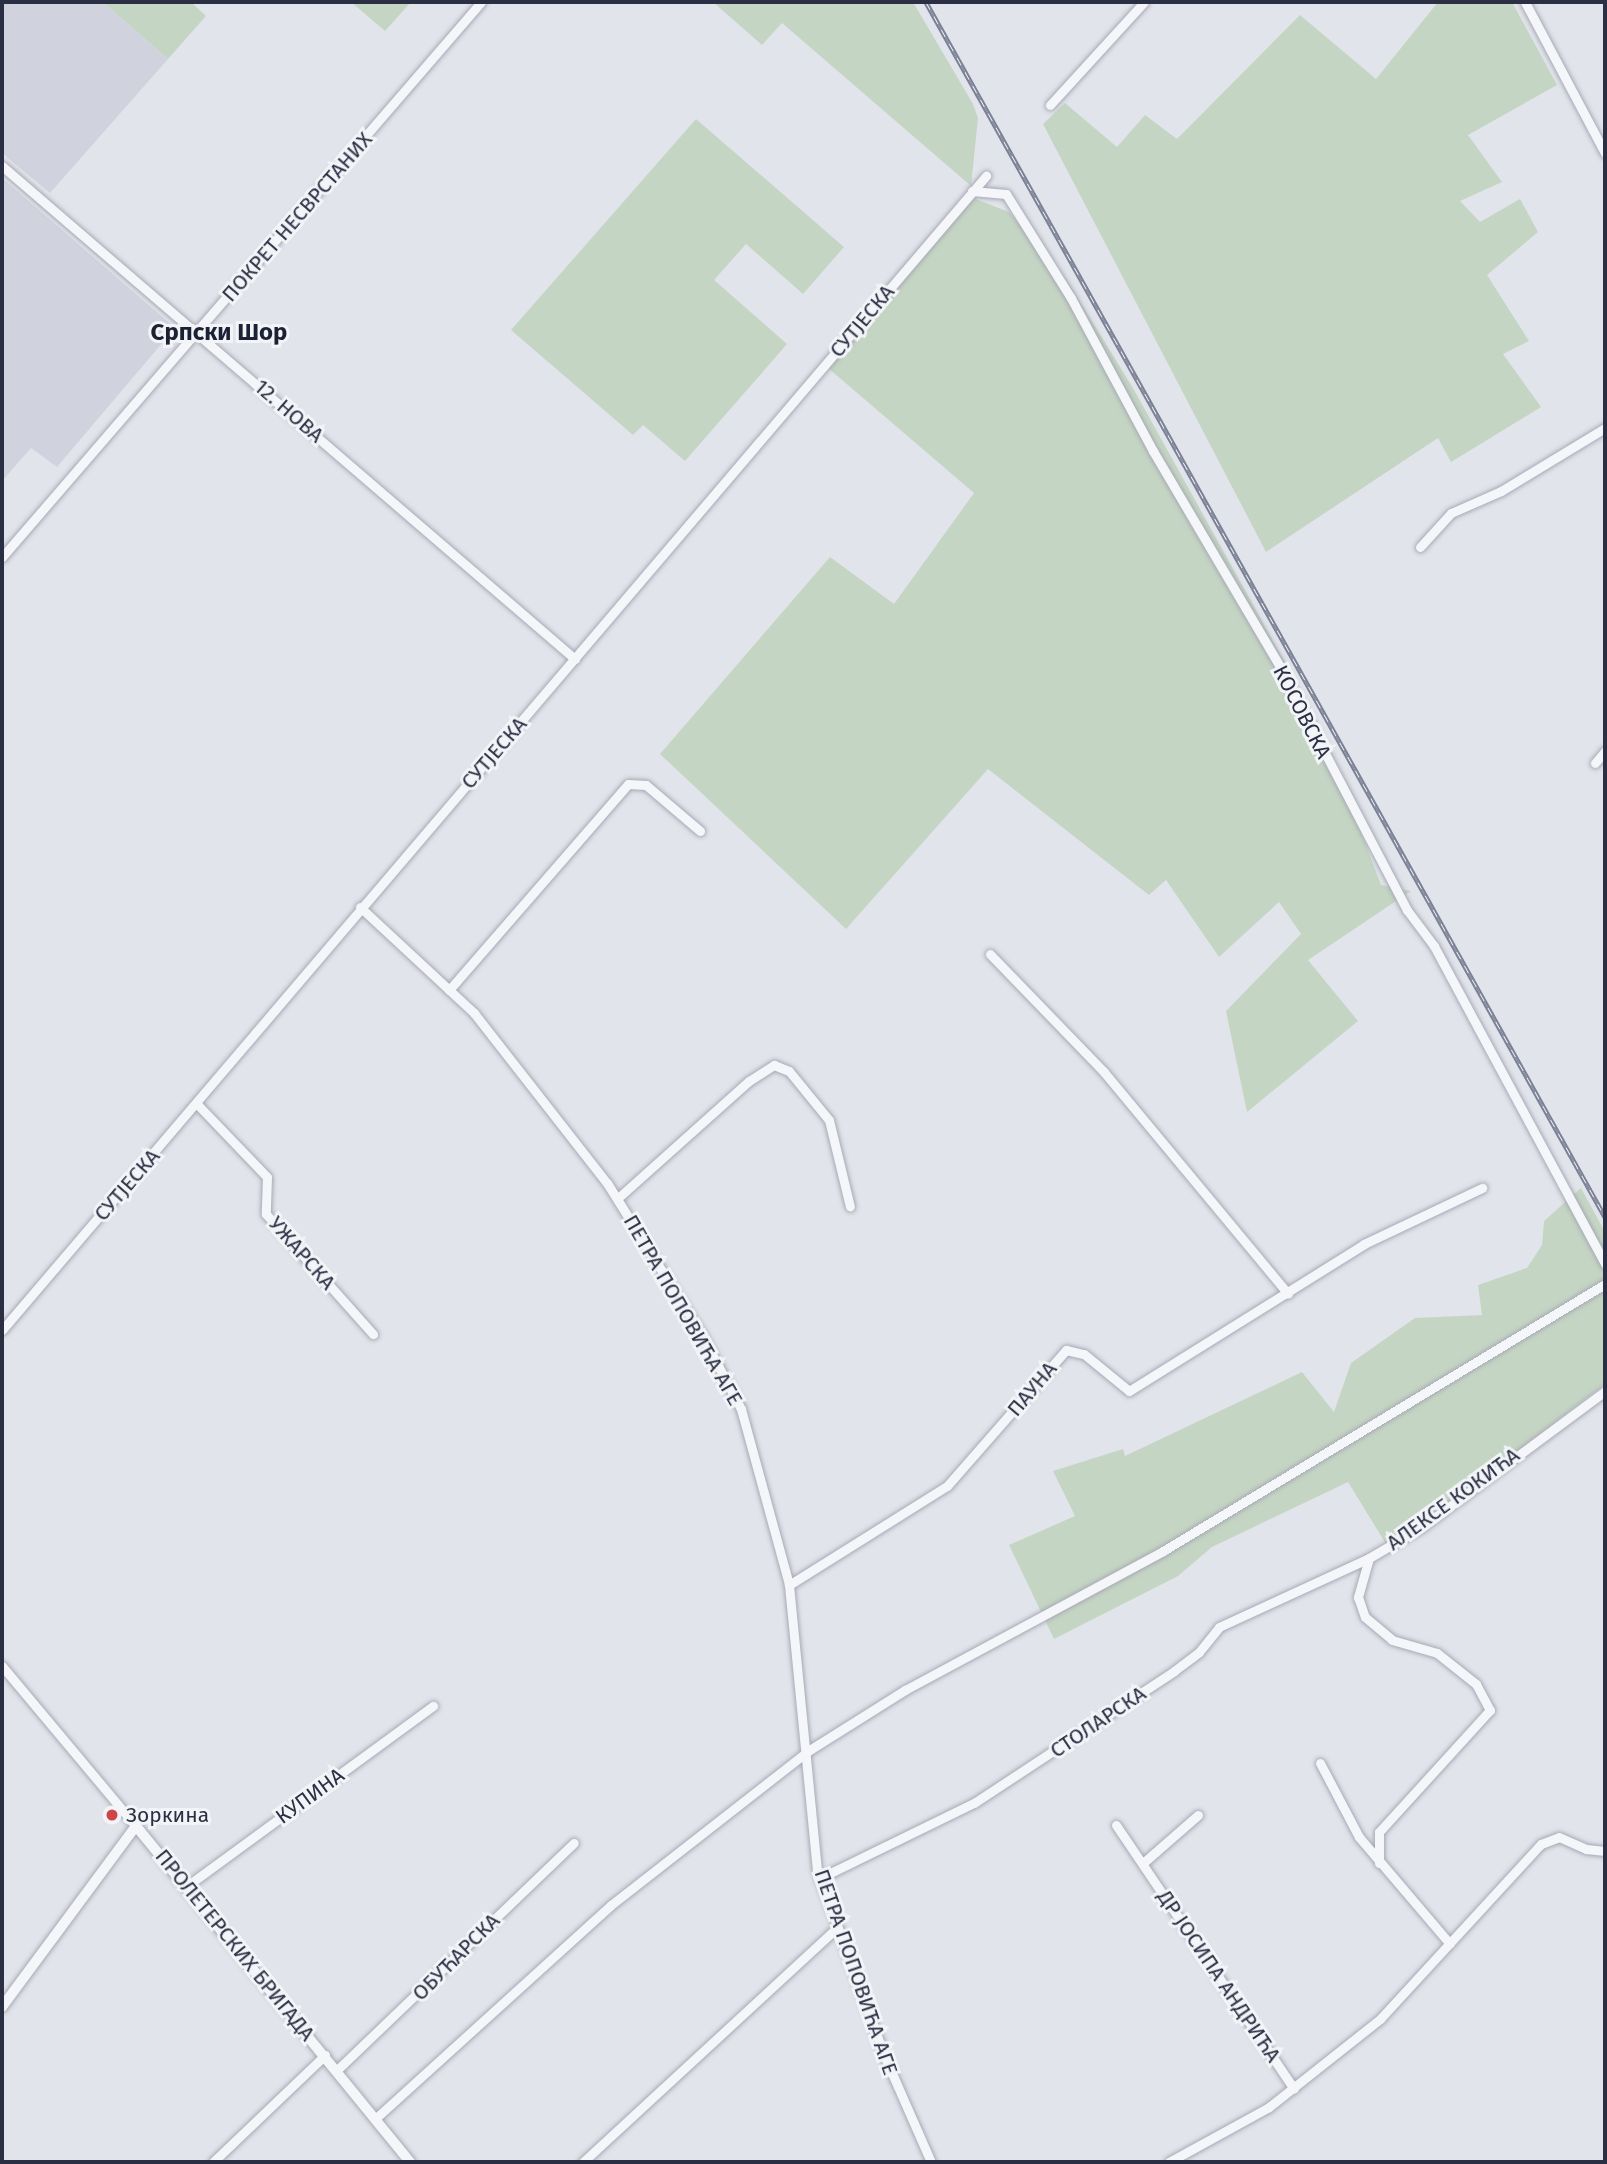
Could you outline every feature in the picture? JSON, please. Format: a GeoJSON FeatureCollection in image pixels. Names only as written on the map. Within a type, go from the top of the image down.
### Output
{"type":"FeatureCollection","features":[{"type":"Feature","properties":{"kind":"street","name":"ПОКРЕТ НЕСВРСТАНИХ"},"geometry":{"type":"LineString","coordinates":[[2,558],[481,2]]}},
{"type":"Feature","properties":{"kind":"street"},"geometry":{"type":"LineString","coordinates":[[1051,105],[1144,2]]}},
{"type":"Feature","properties":{"kind":"street"},"geometry":{"type":"LineString","coordinates":[[1525,2],[1605,153]]}},
{"type":"Feature","properties":{"kind":"street","name":"12. НОВА"},"geometry":{"type":"LineString","coordinates":[[2,166],[575,659]]}},
{"type":"Feature","properties":{"kind":"street","name":"СУТЈЕСКА"},"geometry":{"type":"LineString","coordinates":[[2,1329],[197,1104],[360,907],[986,176]]}},
{"type":"Feature","properties":{"kind":"street","name":"КОСОВСКА"},"geometry":{"type":"LineString","coordinates":[[972,191],[1006,194],[1071,298],[1153,451],[1280,667],[1407,911],[1434,946],[1605,1265]]}},
{"type":"Feature","properties":{"kind":"street"},"geometry":{"type":"LineString","coordinates":[[1420,547],[1451,513],[1501,491],[1605,428]]}},
{"type":"Feature","properties":{"kind":"street"},"geometry":{"type":"LineString","coordinates":[[1595,763],[1605,751]]}},
{"type":"Feature","properties":{"kind":"street"},"geometry":{"type":"LineString","coordinates":[[449,990],[630,782],[646,785],[700,831]]}},
{"type":"Feature","properties":{"kind":"street","name":"ПЕТРА ПОПОВИЋА АГЕ"},"geometry":{"type":"LineString","coordinates":[[360,907],[474,1013],[618,1198],[702,1335],[741,1409],[789,1585],[820,1878],[884,2055],[931,2162]]}},
{"type":"Feature","properties":{"kind":"street"},"geometry":{"type":"LineString","coordinates":[[990,954],[1104,1072],[1288,1294]]}},
{"type":"Feature","properties":{"kind":"street"},"geometry":{"type":"LineString","coordinates":[[618,1198],[749,1082],[774,1065],[789,1071],[829,1120],[850,1206]]}},
{"type":"Feature","properties":{"kind":"street","name":"УЖАРСКА"},"geometry":{"type":"LineString","coordinates":[[197,1104],[267,1177],[266,1214],[373,1334]]}},
{"type":"Feature","properties":{"kind":"street","name":"ПАУНА"},"geometry":{"type":"LineString","coordinates":[[789,1585],[947,1486],[1066,1350],[1084,1354],[1129,1391],[1364,1244],[1482,1188]]}},
{"type":"Feature","properties":{"kind":"street"},"geometry":{"type":"LineString","coordinates":[[376,2118],[611,1905],[808,1751],[905,1690],[1163,1551],[1605,1284]]}},
{"type":"Feature","properties":{"kind":"street","name":"АЛЕКСЕ КОКИЋА"},"geometry":{"type":"LineString","coordinates":[[1379,1863],[1378,1832],[1490,1710],[1476,1684],[1437,1653],[1391,1640],[1365,1617],[1358,1597],[1370,1558],[1422,1527],[1605,1391]]}},
{"type":"Feature","properties":{"kind":"street","name":"СТОЛАРСКА"},"geometry":{"type":"LineString","coordinates":[[820,1878],[974,1803],[1174,1671],[1199,1653],[1219,1627],[1370,1558]]}},
{"type":"Feature","properties":{"kind":"street","name":"ПРОЛЕТЕРСКИХ БРИГАДА"},"geometry":{"type":"LineString","coordinates":[[2,1666],[187,1886],[376,2118],[408,2162]]}},
{"type":"Feature","properties":{"kind":"street","name":"КУПИНА"},"geometry":{"type":"LineString","coordinates":[[187,1886],[433,1706]]}},
{"type":"Feature","properties":{"kind":"street"},"geometry":{"type":"LineString","coordinates":[[1320,1763],[1359,1837],[1450,1944]]}},
{"type":"Feature","properties":{"kind":"street"},"geometry":{"type":"LineString","coordinates":[[1143,1863],[1198,1815]]}},
{"type":"Feature","properties":{"kind":"street","name":"ДР ЈОСИПА АНДРИЋА"},"geometry":{"type":"LineString","coordinates":[[1116,1825],[1294,2089]]}},
{"type":"Feature","properties":{"kind":"street"},"geometry":{"type":"LineString","coordinates":[[2,2007],[136,1826]]}},
{"type":"Feature","properties":{"kind":"street"},"geometry":{"type":"LineString","coordinates":[[1169,2162],[1294,2089],[1380,2019],[1549,1838],[1559,1837],[1596,1852],[1605,1851]]}},
{"type":"Feature","properties":{"kind":"street","name":"ОБУЋАРСКА"},"geometry":{"type":"LineString","coordinates":[[337,2070],[574,1843]]}},
{"type":"Feature","properties":{"kind":"street"},"geometry":{"type":"LineString","coordinates":[[583,2162],[836,1928]]}},
{"type":"Feature","properties":{"kind":"street"},"geometry":{"type":"LineString","coordinates":[[213,2162],[325,2055]]}},
{"type":"Feature","properties":{"kind":"shaded area"},"geometry":{"type":"Polygon","coordinates":[[[2,2],[103,2],[168,59],[50,193],[2,153],[2,2]]]}},
{"type":"Feature","properties":{"kind":"shaded area"},"geometry":{"type":"Polygon","coordinates":[[[2,178],[175,328],[57,467],[31,448],[2,481],[2,178]]]}},
{"type":"Feature","properties":{"kind":"green space"},"geometry":{"type":"Polygon","coordinates":[[[103,2],[191,2],[206,16],[168,59],[103,2]]]}},
{"type":"Feature","properties":{"kind":"green space"},"geometry":{"type":"Polygon","coordinates":[[[351,2],[411,2],[385,31],[351,2]]]}},
{"type":"Feature","properties":{"kind":"green space"},"geometry":{"type":"Polygon","coordinates":[[[713,2],[913,2],[973,104],[978,118],[971,186],[782,23],[762,45],[713,2]]]}},
{"type":"Feature","properties":{"kind":"green space"},"geometry":{"type":"Polygon","coordinates":[[[1438,2],[1512,2],[1557,85],[1468,135],[1502,182],[1460,201],[1480,222],[1520,199],[1538,232],[1487,275],[1529,341],[1503,354],[1541,407],[1451,462],[1438,438],[1266,552],[1043,124],[1065,103],[1117,147],[1145,115],[1177,139],[1300,15],[1376,79],[1438,2]]]}},
{"type":"Feature","properties":{"kind":"green space"},"geometry":{"type":"Polygon","coordinates":[[[696,119],[844,247],[803,294],[746,244],[714,280],[787,344],[685,461],[643,425],[633,435],[511,330],[696,119]]]}},
{"type":"Feature","properties":{"kind":"green space"},"geometry":{"type":"Polygon","coordinates":[[[973,198],[1009,212],[1066,279],[1133,388],[1323,731],[1381,885],[1411,891],[1308,960],[1358,1021],[1247,1112],[1226,1011],[1301,934],[1279,902],[1219,957],[1166,880],[1149,895],[988,769],[846,929],[660,754],[830,557],[894,604],[974,493],[828,368],[973,198]]]}},
{"type":"Feature","properties":{"kind":"green space"},"geometry":{"type":"Polygon","coordinates":[[[1581,1188],[1605,1232],[1605,1384],[1472,1486],[1386,1544],[1348,1482],[1212,1547],[1178,1576],[1054,1639],[1009,1545],[1075,1516],[1053,1471],[1123,1449],[1125,1456],[1302,1372],[1334,1412],[1351,1363],[1415,1318],[1482,1315],[1478,1285],[1527,1268],[1542,1245],[1544,1221],[1581,1188]]]}},
{"type":"Feature","properties":{"kind":"railway"},"geometry":{"type":"LineString","coordinates":[[926,2],[1605,1217]]}},
{"type":"Feature","properties":{"kind":"place","name":"Зоркина"},"geometry":{"type":"Point","coordinates":[112,1815]}},
{"type":"Feature","properties":{"kind":"district","name":"Српски Шор"},"geometry":{"type":"Point","coordinates":[219,333]}}]}
